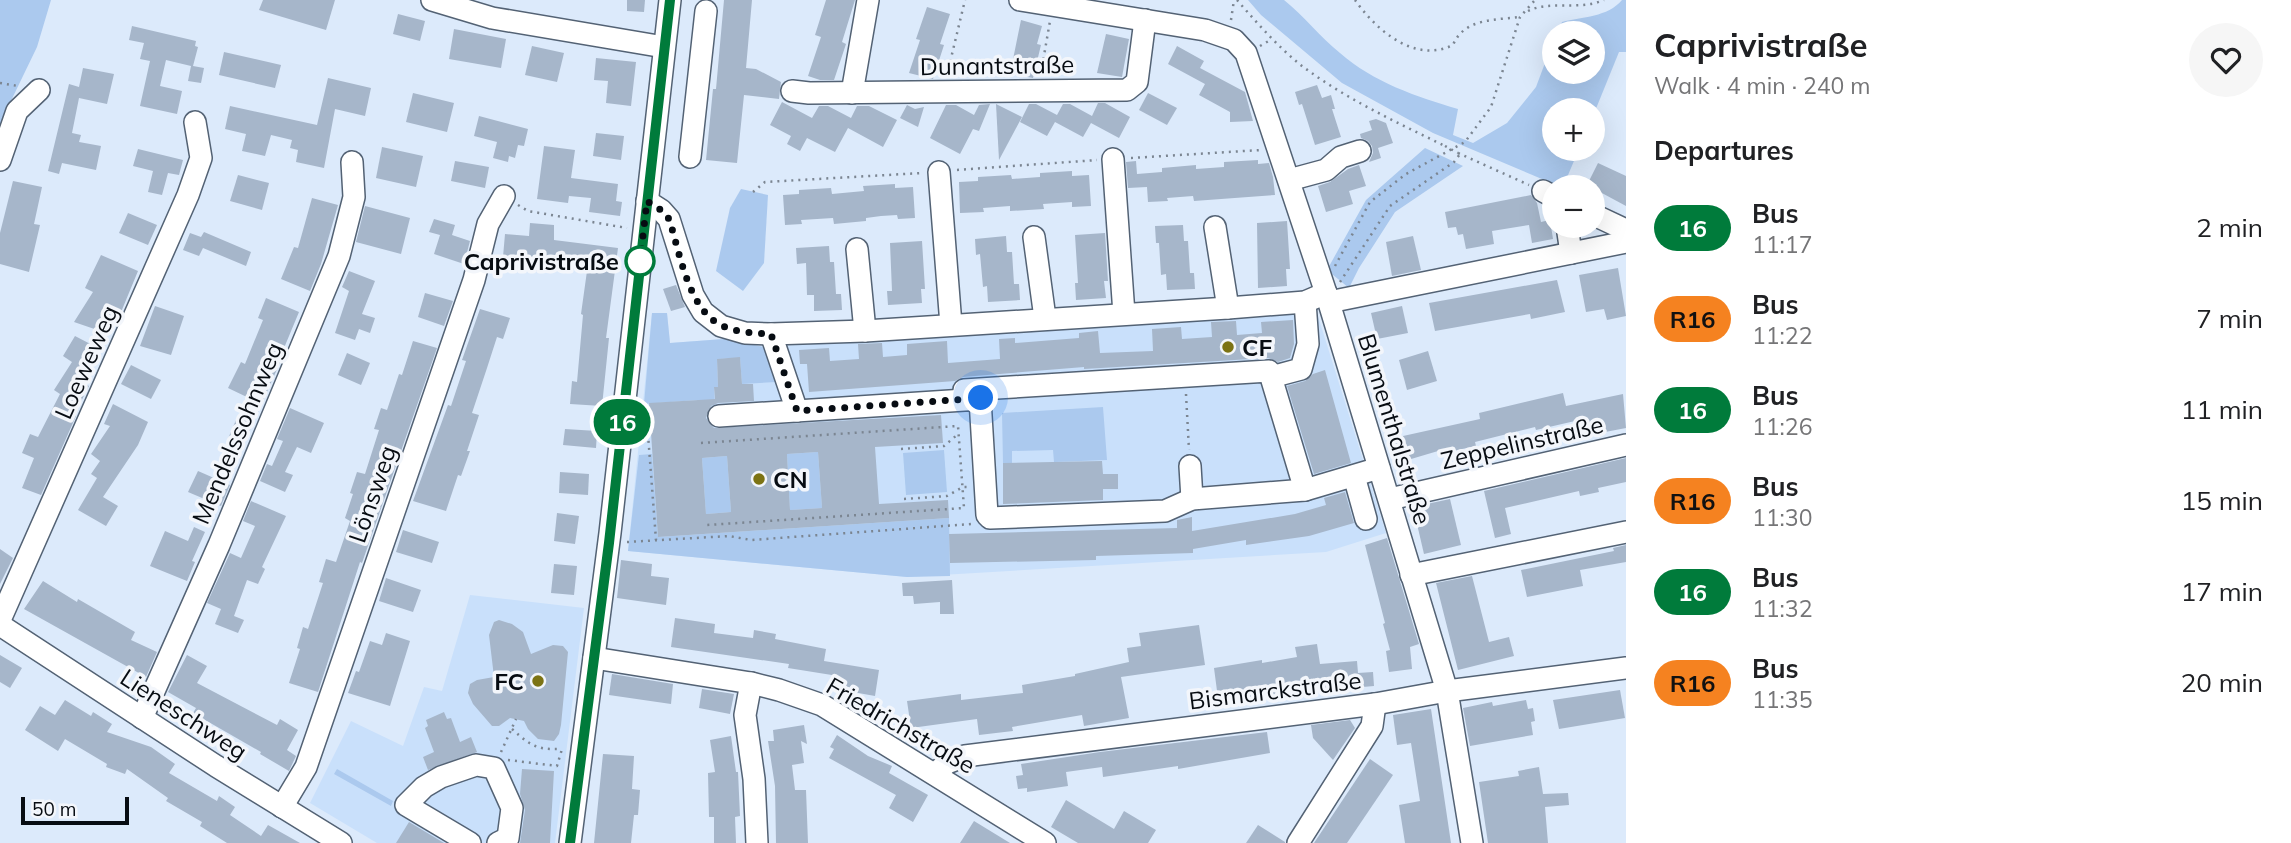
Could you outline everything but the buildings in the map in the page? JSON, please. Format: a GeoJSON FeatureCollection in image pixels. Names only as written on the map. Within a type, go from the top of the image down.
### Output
{"type":"FeatureCollection","features":[{"type":"Feature","properties":{"kind":"street"},"geometry":{"type":"LineString","coordinates":[[432,0],[492,18],[664,40],[703,38]]}},
{"type":"Feature","properties":{"kind":"street"},"geometry":{"type":"LineString","coordinates":[[570,843],[572,751],[594,658],[670,0]]}},
{"type":"Feature","properties":{"kind":"street"},"geometry":{"type":"LineString","coordinates":[[852,93],[868,0]]}},
{"type":"Feature","properties":{"kind":"street"},"geometry":{"type":"LineString","coordinates":[[1035,2],[1145,19]]}},
{"type":"Feature","properties":{"kind":"street"},"geometry":{"type":"LineString","coordinates":[[690,157],[706,10]]}},
{"type":"Feature","properties":{"kind":"street","name":"Dunantstraße"},"geometry":{"type":"LineString","coordinates":[[792,91],[943,93],[1127,90],[1137,82],[1145,19]]}},
{"type":"Feature","properties":{"kind":"street","name":"Blumenthalstraße"},"geometry":{"type":"LineString","coordinates":[[1145,19],[1205,30],[1234,40],[1246,53],[1327,294],[1447,691],[1472,843]]}},
{"type":"Feature","properties":{"kind":"street"},"geometry":{"type":"LineString","coordinates":[[0,160],[17,111],[38,90]]}},
{"type":"Feature","properties":{"kind":"street","name":"Loeweweg"},"geometry":{"type":"LineString","coordinates":[[0,620],[188,195],[201,158],[195,122]]}},
{"type":"Feature","properties":{"kind":"street"},"geometry":{"type":"LineString","coordinates":[[1289,180],[1326,170],[1341,157],[1360,151]]}},
{"type":"Feature","properties":{"kind":"street"},"geometry":{"type":"LineString","coordinates":[[1113,159],[1124,314]]}},
{"type":"Feature","properties":{"kind":"street","name":"Mendelssohnweg"},"geometry":{"type":"LineString","coordinates":[[142,718],[219,545],[340,256],[354,197],[352,162]]}},
{"type":"Feature","properties":{"kind":"street"},"geometry":{"type":"LineString","coordinates":[[939,172],[951,325]]}},
{"type":"Feature","properties":{"kind":"street","name":"Lönsweg"},"geometry":{"type":"LineString","coordinates":[[282,807],[306,767],[474,280],[488,224],[504,196]]}},
{"type":"Feature","properties":{"kind":"street"},"geometry":{"type":"LineString","coordinates":[[647,201],[669,219],[692,295],[703,312],[721,326],[745,333],[865,331],[1305,302],[1327,294],[1626,242]]}},
{"type":"Feature","properties":{"kind":"street"},"geometry":{"type":"LineString","coordinates":[[1605,220],[1626,230]]}},
{"type":"Feature","properties":{"kind":"street"},"geometry":{"type":"LineString","coordinates":[[1216,227],[1228,308]]}},
{"type":"Feature","properties":{"kind":"street"},"geometry":{"type":"LineString","coordinates":[[1034,237],[1045,318]]}},
{"type":"Feature","properties":{"kind":"street"},"geometry":{"type":"LineString","coordinates":[[1569,238],[1571,253]]}},
{"type":"Feature","properties":{"kind":"street"},"geometry":{"type":"LineString","coordinates":[[857,249],[865,331]]}},
{"type":"Feature","properties":{"kind":"street"},"geometry":{"type":"LineString","coordinates":[[1271,377],[1301,369],[1308,344],[1305,302]]}},
{"type":"Feature","properties":{"kind":"street"},"geometry":{"type":"LineString","coordinates":[[771,334],[796,406]]}},
{"type":"Feature","properties":{"kind":"street"},"geometry":{"type":"LineString","coordinates":[[719,416],[796,406],[1269,371],[1305,490]]}},
{"type":"Feature","properties":{"kind":"street"},"geometry":{"type":"LineString","coordinates":[[796,406],[981,398],[986,515],[990,517],[1165,511],[1192,499],[1305,490],[1379,468]]}},
{"type":"Feature","properties":{"kind":"street","name":"Zeppelinstraße"},"geometry":{"type":"LineString","coordinates":[[1390,499],[1626,445]]}},
{"type":"Feature","properties":{"kind":"street"},"geometry":{"type":"LineString","coordinates":[[1190,467],[1192,499]]}},
{"type":"Feature","properties":{"kind":"street"},"geometry":{"type":"LineString","coordinates":[[1354,476],[1366,519]]}},
{"type":"Feature","properties":{"kind":"street"},"geometry":{"type":"LineString","coordinates":[[1411,575],[1626,532]]}},
{"type":"Feature","properties":{"kind":"street","name":"Lieneschweg"},"geometry":{"type":"LineString","coordinates":[[0,625],[341,843]]}},
{"type":"Feature","properties":{"kind":"street","name":"Friedrichstraße"},"geometry":{"type":"LineString","coordinates":[[594,658],[751,683],[822,705],[1045,843]]}},
{"type":"Feature","properties":{"kind":"street","name":"Bismarckstraße"},"geometry":{"type":"LineString","coordinates":[[935,774],[947,763],[965,756],[1375,704],[1447,691],[1626,668]]}},
{"type":"Feature","properties":{"kind":"street"},"geometry":{"type":"LineString","coordinates":[[751,683],[746,715],[754,779],[757,843]]}},
{"type":"Feature","properties":{"kind":"street"},"geometry":{"type":"LineString","coordinates":[[1298,843],[1372,726],[1375,704]]}},
{"type":"Feature","properties":{"kind":"street"},"geometry":{"type":"LineString","coordinates":[[470,843],[406,805],[424,788],[442,777],[476,765],[494,768],[512,808],[508,838],[498,843]]}},
{"type":"Feature","properties":{"kind":"path"},"geometry":{"type":"LineString","coordinates":[[943,93],[965,0]]}},
{"type":"Feature","properties":{"kind":"path"},"geometry":{"type":"LineString","coordinates":[[1237,0],[1272,39],[1303,66],[1365,106],[1542,191]]}},
{"type":"Feature","properties":{"kind":"path"},"geometry":{"type":"LineString","coordinates":[[1355,0],[1390,37],[1412,48],[1430,52],[1444,50],[1453,45],[1465,28],[1493,20],[1520,17],[1544,3],[1589,5],[1604,0]]}},
{"type":"Feature","properties":{"kind":"path"},"geometry":{"type":"LineString","coordinates":[[1327,294],[1370,202],[1406,174],[1465,142],[1491,107],[1520,17],[1535,0]]}},
{"type":"Feature","properties":{"kind":"path"},"geometry":{"type":"LineString","coordinates":[[1035,2],[1038,90]]}},
{"type":"Feature","properties":{"kind":"path"},"geometry":{"type":"LineString","coordinates":[[1327,294],[1390,206],[1454,162],[1459,153]]}},
{"type":"Feature","properties":{"kind":"path"},"geometry":{"type":"LineString","coordinates":[[754,192],[765,182],[939,172]]}},
{"type":"Feature","properties":{"kind":"path"},"geometry":{"type":"LineString","coordinates":[[504,196],[528,211],[644,231]]}},
{"type":"Feature","properties":{"kind":"path"},"geometry":{"type":"LineString","coordinates":[[1185,376],[1190,467]]}},
{"type":"Feature","properties":{"kind":"path"},"geometry":{"type":"LineString","coordinates":[[647,422],[656,540]]}},
{"type":"Feature","properties":{"kind":"path"},"geometry":{"type":"LineString","coordinates":[[701,443],[958,426],[964,508],[707,524]]}},
{"type":"Feature","properties":{"kind":"path"},"geometry":{"type":"LineString","coordinates":[[901,449],[944,446],[958,434]]}},
{"type":"Feature","properties":{"kind":"path"},"geometry":{"type":"LineString","coordinates":[[904,499],[947,496]]}},
{"type":"Feature","properties":{"kind":"path"},"geometry":{"type":"LineString","coordinates":[[609,543],[729,536],[751,540],[977,524]]}},
{"type":"Feature","properties":{"kind":"path"},"geometry":{"type":"LineString","coordinates":[[501,753],[516,719]]}},
{"type":"Feature","properties":{"kind":"path"},"geometry":{"type":"LineString","coordinates":[[512,729],[531,746],[546,750],[572,751]]}},
{"type":"Feature","properties":{"kind":"path"},"geometry":{"type":"LineString","coordinates":[[498,759],[557,766],[572,751]]}},
{"type":"Feature","properties":{"kind":"shaded area"},"geometry":{"type":"Polygon","coordinates":[[[0,0],[51,0],[37,47],[0,130],[0,0]]]}},
{"type":"Feature","properties":{"kind":"shaded area"},"geometry":{"type":"Polygon","coordinates":[[[1248,0],[1284,0],[1333,47],[1367,72],[1411,94],[1458,109],[1453,135],[1473,143],[1507,123],[1536,87],[1542,71],[1542,84],[1605,84],[1605,21],[1567,21],[1602,13],[1626,0],[1626,52],[1619,52],[1600,98],[1542,98],[1542,161],[1574,161],[1568,175],[1542,175],[1542,179],[1433,133],[1342,83],[1261,15],[1248,0]]]}},
{"type":"Feature","properties":{"kind":"shaded area"},"geometry":{"type":"Polygon","coordinates":[[[1425,148],[1463,166],[1395,212],[1349,288],[1327,270],[1366,200],[1425,148]]]}},
{"type":"Feature","properties":{"kind":"shaded area"},"geometry":{"type":"Polygon","coordinates":[[[741,189],[768,195],[764,263],[743,291],[716,271],[730,208],[741,189]]]}},
{"type":"Feature","properties":{"kind":"shaded area"},"geometry":{"type":"Polygon","coordinates":[[[652,313],[667,313],[670,343],[724,339],[764,347],[1317,313],[1386,533],[1326,552],[907,577],[628,551],[652,313]]]}},
{"type":"Feature","properties":{"kind":"shaded area"},"geometry":{"type":"Polygon","coordinates":[[[652,313],[667,313],[670,343],[724,339],[764,347],[776,382],[742,384],[740,358],[717,359],[718,387],[714,388],[715,405],[698,406],[697,400],[644,404],[652,313]]]}},
{"type":"Feature","properties":{"kind":"shaded area"},"geometry":{"type":"Polygon","coordinates":[[[1103,407],[1107,460],[1054,462],[1053,450],[1012,451],[1012,463],[1003,463],[1002,413],[1103,407]]]}},
{"type":"Feature","properties":{"kind":"shaded area"},"geometry":{"type":"Polygon","coordinates":[[[944,450],[947,492],[906,495],[903,453],[944,450]]]}},
{"type":"Feature","properties":{"kind":"shaded area"},"geometry":{"type":"Polygon","coordinates":[[[818,452],[822,508],[790,510],[787,454],[818,452]]]}},
{"type":"Feature","properties":{"kind":"shaded area"},"geometry":{"type":"Polygon","coordinates":[[[652,454],[658,537],[949,518],[950,576],[907,577],[628,551],[639,455],[652,454]]]}},
{"type":"Feature","properties":{"kind":"shaded area"},"geometry":{"type":"Polygon","coordinates":[[[727,456],[731,512],[706,514],[702,458],[727,456]]]}},
{"type":"Feature","properties":{"kind":"shaded area"},"geometry":{"type":"Polygon","coordinates":[[[470,595],[584,608],[555,843],[377,843],[310,803],[351,721],[403,746],[424,687],[442,691],[470,595]]]}},
{"type":"Feature","properties":{"kind":"shaded area"},"geometry":{"type":"Polygon","coordinates":[[[337,769],[393,801],[391,806],[334,774],[337,769]]]}},
{"type":"Feature","properties":{"kind":"bus line","name":"16"},"geometry":{"type":"LineString","coordinates":[[570,843],[609,543],[670,0]]}},
{"type":"Feature","properties":{"kind":"place","name":"Caprivistraße"},"geometry":{"type":"Point","coordinates":[640,261]}},
{"type":"Feature","properties":{"kind":"place","name":"CF"},"geometry":{"type":"Point","coordinates":[1228,347]}},
{"type":"Feature","properties":{"kind":"place","name":"CN"},"geometry":{"type":"Point","coordinates":[759,479]}},
{"type":"Feature","properties":{"kind":"place","name":"FC"},"geometry":{"type":"Point","coordinates":[538,681]}},
{"type":"Feature","properties":{"kind":"route"},"geometry":{"type":"LineString","coordinates":[[640,261],[647,201],[669,219],[692,295],[703,312],[721,326],[745,333],[771,334],[797,411],[981,398]]}}]}
